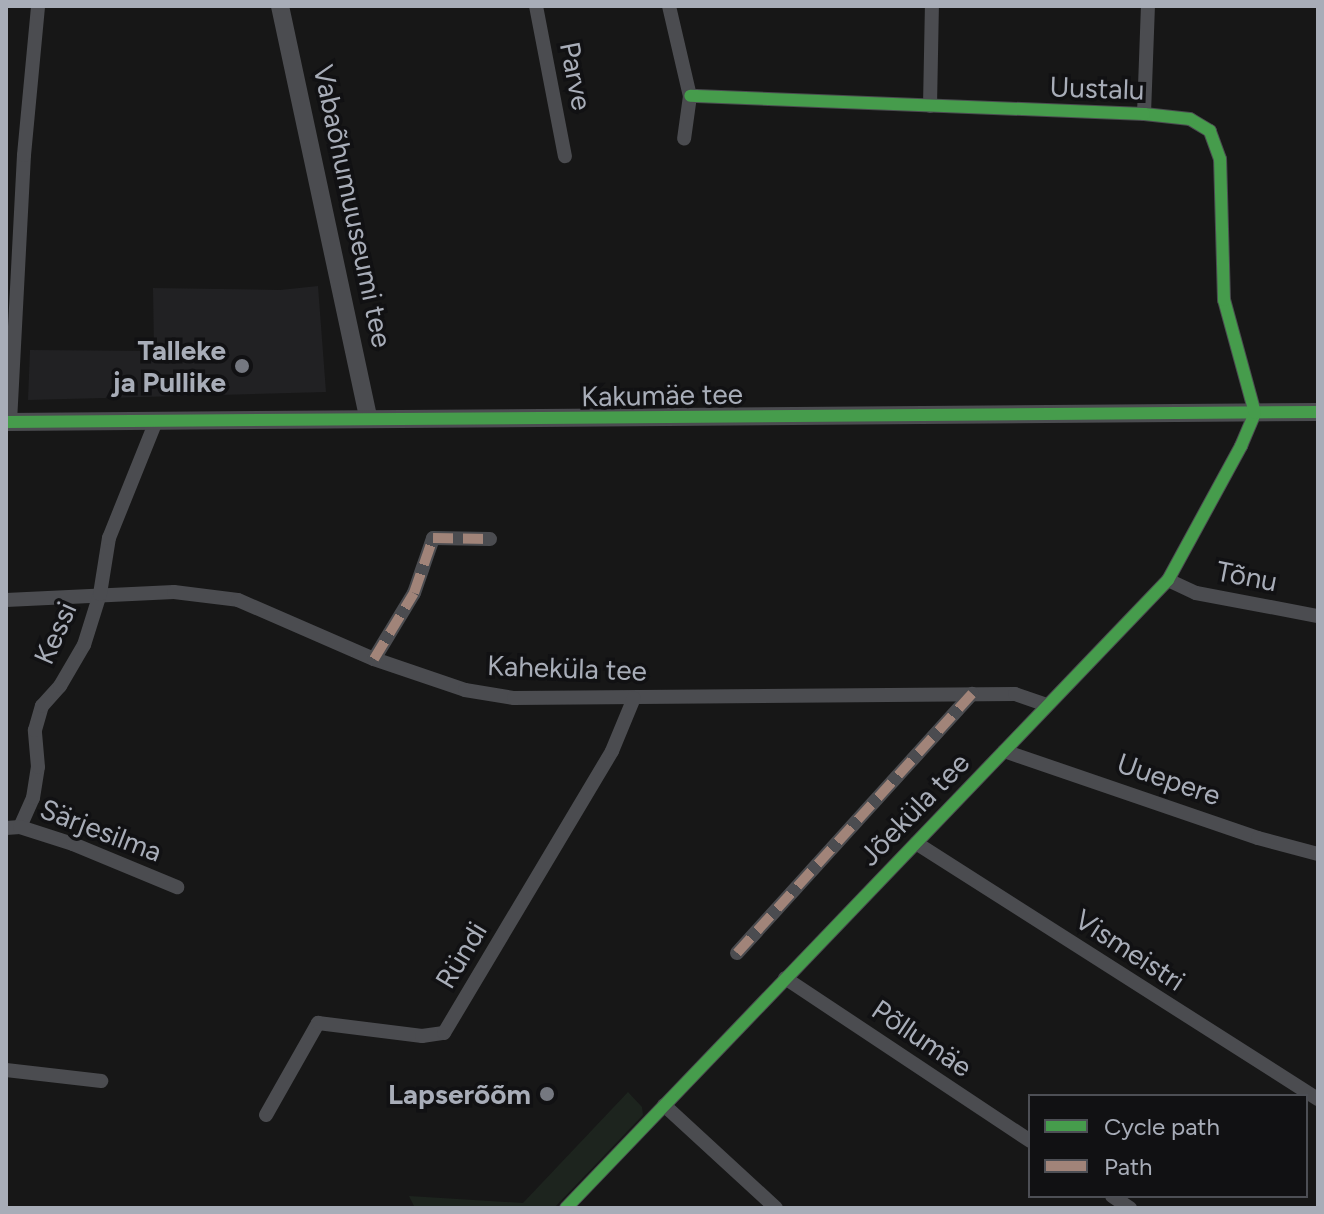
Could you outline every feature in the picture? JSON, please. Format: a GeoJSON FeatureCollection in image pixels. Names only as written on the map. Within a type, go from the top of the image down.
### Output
{"type":"FeatureCollection","features":[{"type":"Feature","properties":{"kind":"street"},"geometry":{"type":"LineString","coordinates":[[8,422],[24,155],[38,6]]}},
{"type":"Feature","properties":{"kind":"street","name":"Vabaõhumuuseumi tee"},"geometry":{"type":"LineString","coordinates":[[280,6],[368,418]]}},
{"type":"Feature","properties":{"kind":"street","name":"Parve"},"geometry":{"type":"LineString","coordinates":[[536,6],[565,156]]}},
{"type":"Feature","properties":{"kind":"street"},"geometry":{"type":"LineString","coordinates":[[669,6],[690,96],[684,139]]}},
{"type":"Feature","properties":{"kind":"street"},"geometry":{"type":"LineString","coordinates":[[930,106],[932,6]]}},
{"type":"Feature","properties":{"kind":"street"},"geometry":{"type":"LineString","coordinates":[[1144,114],[1148,6]]}},
{"type":"Feature","properties":{"kind":"street","name":"Uustalu"},"geometry":{"type":"LineString","coordinates":[[690,96],[1144,114],[1190,119],[1210,131],[1220,159],[1224,300],[1255,413]]}},
{"type":"Feature","properties":{"kind":"street","name":"Kakumäe tee"},"geometry":{"type":"LineString","coordinates":[[8,422],[1318,412]]}},
{"type":"Feature","properties":{"kind":"street","name":"Jõeküla tee"},"geometry":{"type":"LineString","coordinates":[[566,1208],[1168,580],[1241,446],[1255,413]]}},
{"type":"Feature","properties":{"kind":"street","name":"Kessi"},"geometry":{"type":"LineString","coordinates":[[13,828],[33,798],[38,767],[35,730],[42,706],[60,686],[84,645],[100,594],[109,538],[156,421]]}},
{"type":"Feature","properties":{"kind":"street"},"geometry":{"type":"LineString","coordinates":[[374,659],[399,624],[414,593],[433,538],[490,539]]}},
{"type":"Feature","properties":{"kind":"street","name":"Tõnu"},"geometry":{"type":"LineString","coordinates":[[1168,580],[1196,593],[1318,616]]}},
{"type":"Feature","properties":{"kind":"street","name":"Kaheküla tee"},"geometry":{"type":"LineString","coordinates":[[6,600],[174,592],[238,600],[374,659],[465,690],[514,698],[1015,694],[1047,705]]}},
{"type":"Feature","properties":{"kind":"street"},"geometry":{"type":"LineString","coordinates":[[737,953],[972,694]]}},
{"type":"Feature","properties":{"kind":"street","name":"Ründi"},"geometry":{"type":"LineString","coordinates":[[266,1115],[318,1023],[422,1036],[444,1033],[612,751],[634,698]]}},
{"type":"Feature","properties":{"kind":"street","name":"Uuepere"},"geometry":{"type":"LineString","coordinates":[[1004,751],[1258,838],[1318,854]]}},
{"type":"Feature","properties":{"kind":"street","name":"Särjesilma"},"geometry":{"type":"LineString","coordinates":[[13,828],[177,887]]}},
{"type":"Feature","properties":{"kind":"street","name":"Vismeistri"},"geometry":{"type":"LineString","coordinates":[[916,843],[1318,1099]]}},
{"type":"Feature","properties":{"kind":"street","name":"Põllumäe"},"geometry":{"type":"LineString","coordinates":[[785,978],[1028,1140]]}},
{"type":"Feature","properties":{"kind":"street"},"geometry":{"type":"LineString","coordinates":[[6,1070],[101,1081]]}},
{"type":"Feature","properties":{"kind":"street"},"geometry":{"type":"LineString","coordinates":[[664,1105],[776,1208]]}},
{"type":"Feature","properties":{"kind":"shaded area"},"geometry":{"type":"Polygon","coordinates":[[[318,286],[326,392],[28,400],[30,350],[154,351],[153,288],[280,290],[318,286]]]}},
{"type":"Feature","properties":{"kind":"shaded area"},"geometry":{"type":"Polygon","coordinates":[[[628,1092],[642,1107],[643,1115],[554,1208],[415,1208],[409,1196],[523,1203],[628,1092]]]}},
{"type":"Feature","properties":{"kind":"marked path"},"geometry":{"type":"LineString","coordinates":[[374,659],[414,593],[433,538],[490,539]]}},
{"type":"Feature","properties":{"kind":"marked path"},"geometry":{"type":"LineString","coordinates":[[737,953],[972,694]]}},
{"type":"Feature","properties":{"kind":"cycle path"},"geometry":{"type":"LineString","coordinates":[[566,1208],[1168,580],[1241,446],[1255,413],[1224,300],[1220,159],[1210,131],[1190,119],[1144,114],[690,96]]}},
{"type":"Feature","properties":{"kind":"cycle path"},"geometry":{"type":"LineString","coordinates":[[6,422],[1318,412]]}},
{"type":"Feature","properties":{"kind":"place","name":"Talleke ja Pullike"},"geometry":{"type":"Point","coordinates":[242,366]}},
{"type":"Feature","properties":{"kind":"place","name":"Lapserõõm"},"geometry":{"type":"Point","coordinates":[547,1094]}}]}
